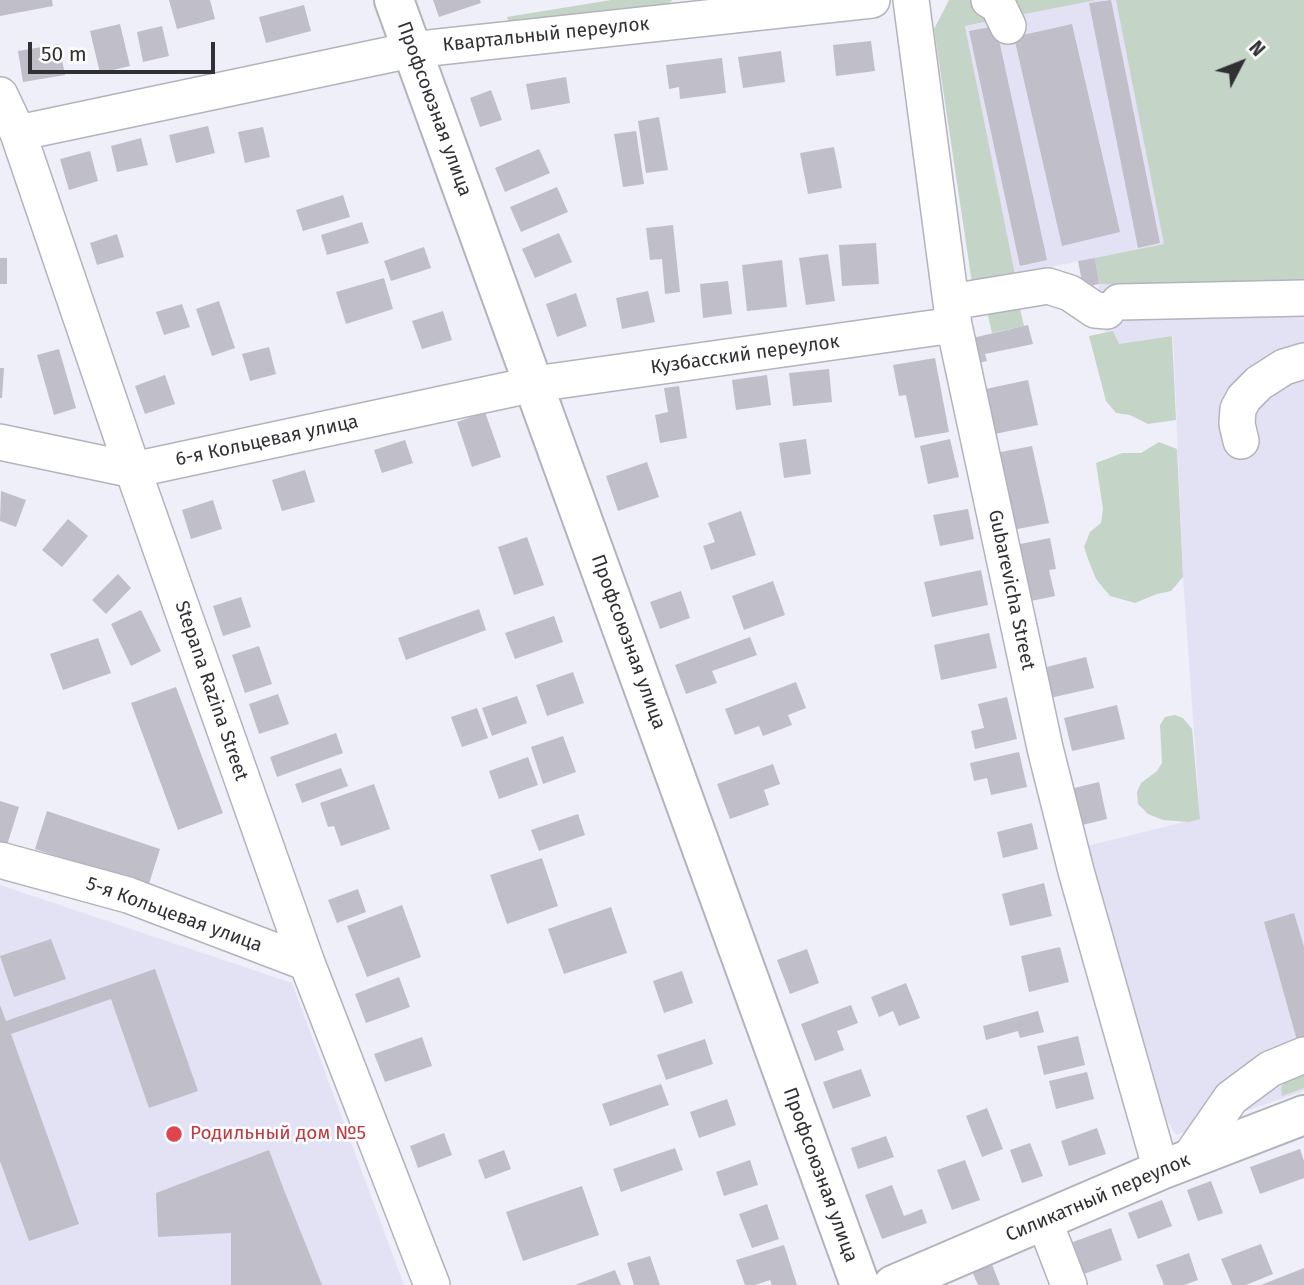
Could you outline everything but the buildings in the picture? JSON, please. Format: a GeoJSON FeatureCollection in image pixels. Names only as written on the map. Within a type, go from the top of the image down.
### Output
{"type":"FeatureCollection","features":[{"type":"Feature","properties":{"kind":"main road","name":"Профсоюзная улица"},"geometry":{"type":"LineString","coordinates":[[394,0],[860,1285]]}},
{"type":"Feature","properties":{"kind":"main road","name":"Силикатный переулок"},"geometry":{"type":"LineString","coordinates":[[893,1285],[1175,1165],[1304,1115]]}},
{"type":"Feature","properties":{"kind":"street","name":"Квартальный переулок"},"geometry":{"type":"LineString","coordinates":[[18,133],[411,50],[872,0]]}},
{"type":"Feature","properties":{"kind":"street","name":"Gubarevicha Street"},"geometry":{"type":"LineString","coordinates":[[911,0],[953,314],[1048,760],[1076,871],[1175,1165]]}},
{"type":"Feature","properties":{"kind":"street","name":"Stepana Razina Street"},"geometry":{"type":"LineString","coordinates":[[0,95],[18,133],[133,470],[307,963],[432,1285]]}},
{"type":"Feature","properties":{"kind":"street","name":"Кузбасский переулок"},"geometry":{"type":"LineString","coordinates":[[535,384],[953,314],[1048,286],[1070,293],[1095,310],[1304,298]]}},
{"type":"Feature","properties":{"kind":"street"},"geometry":{"type":"LineString","coordinates":[[1241,441],[1238,409],[1244,398],[1259,383],[1284,367],[1304,361]]}},
{"type":"Feature","properties":{"kind":"street","name":"6-я Кольцевая улица"},"geometry":{"type":"LineString","coordinates":[[0,442],[133,470],[535,384]]}},
{"type":"Feature","properties":{"kind":"street","name":"5-я Кольцевая улица"},"geometry":{"type":"LineString","coordinates":[[0,860],[128,895],[307,963]]}},
{"type":"Feature","properties":{"kind":"street"},"geometry":{"type":"LineString","coordinates":[[1175,1165],[1231,1098],[1270,1069],[1304,1055]]}},
{"type":"Feature","properties":{"kind":"street"},"geometry":{"type":"LineString","coordinates":[[1044,1220],[1069,1285]]}},
{"type":"Feature","properties":{"kind":"shaded area"},"geometry":{"type":"Polygon","coordinates":[[[1005,0],[1304,0],[1304,1091],[1176,1135],[1155,1100],[1079,848],[1200,818],[1183,577],[1173,336],[1119,344],[1113,332],[1105,333],[1095,258],[1015,274],[965,26],[1008,17],[1005,0]]]}},
{"type":"Feature","properties":{"kind":"shaded area","name":"Родильный дом №5"},"geometry":{"type":"Polygon","coordinates":[[[0,885],[292,983],[404,1285],[0,1285],[0,885]]]}},
{"type":"Feature","properties":{"kind":"green space"},"geometry":{"type":"Polygon","coordinates":[[[611,0],[672,0],[666,7],[510,25],[507,17],[611,0]]]}},
{"type":"Feature","properties":{"kind":"green space"},"geometry":{"type":"Polygon","coordinates":[[[949,0],[979,0],[999,19],[965,26],[1015,274],[972,283],[934,29],[949,0]]]}},
{"type":"Feature","properties":{"kind":"green space"},"geometry":{"type":"Polygon","coordinates":[[[1005,0],[1096,0],[1009,17],[1005,0]]]}},
{"type":"Feature","properties":{"kind":"green space"},"geometry":{"type":"Polygon","coordinates":[[[1116,0],[1304,0],[1304,287],[1099,284],[1095,258],[1164,244],[1116,0]]]}},
{"type":"Feature","properties":{"kind":"green space"},"geometry":{"type":"Polygon","coordinates":[[[1019,304],[1024,326],[992,333],[987,311],[1019,304]]]}},
{"type":"Feature","properties":{"kind":"green space"},"geometry":{"type":"Polygon","coordinates":[[[1113,331],[1119,344],[1172,336],[1176,420],[1148,424],[1130,415],[1116,413],[1106,401],[1089,336],[1113,331]]]}},
{"type":"Feature","properties":{"kind":"green space"},"geometry":{"type":"Polygon","coordinates":[[[1159,442],[1177,449],[1183,577],[1171,591],[1135,603],[1110,596],[1096,579],[1084,547],[1090,532],[1101,523],[1103,509],[1096,463],[1122,453],[1141,453],[1159,442]]]}},
{"type":"Feature","properties":{"kind":"green space"},"geometry":{"type":"Polygon","coordinates":[[[1175,715],[1183,718],[1192,729],[1200,819],[1189,822],[1163,820],[1148,814],[1138,804],[1137,792],[1141,783],[1157,771],[1162,763],[1160,725],[1165,717],[1175,715]]]}},
{"type":"Feature","properties":{"kind":"green space"},"geometry":{"type":"Polygon","coordinates":[[[1304,1071],[1304,1088],[1282,1096],[1284,1080],[1304,1071]]]}},
{"type":"Feature","properties":{"kind":"place","name":"Родильный дом №5"},"geometry":{"type":"Point","coordinates":[174,1134]}}]}
